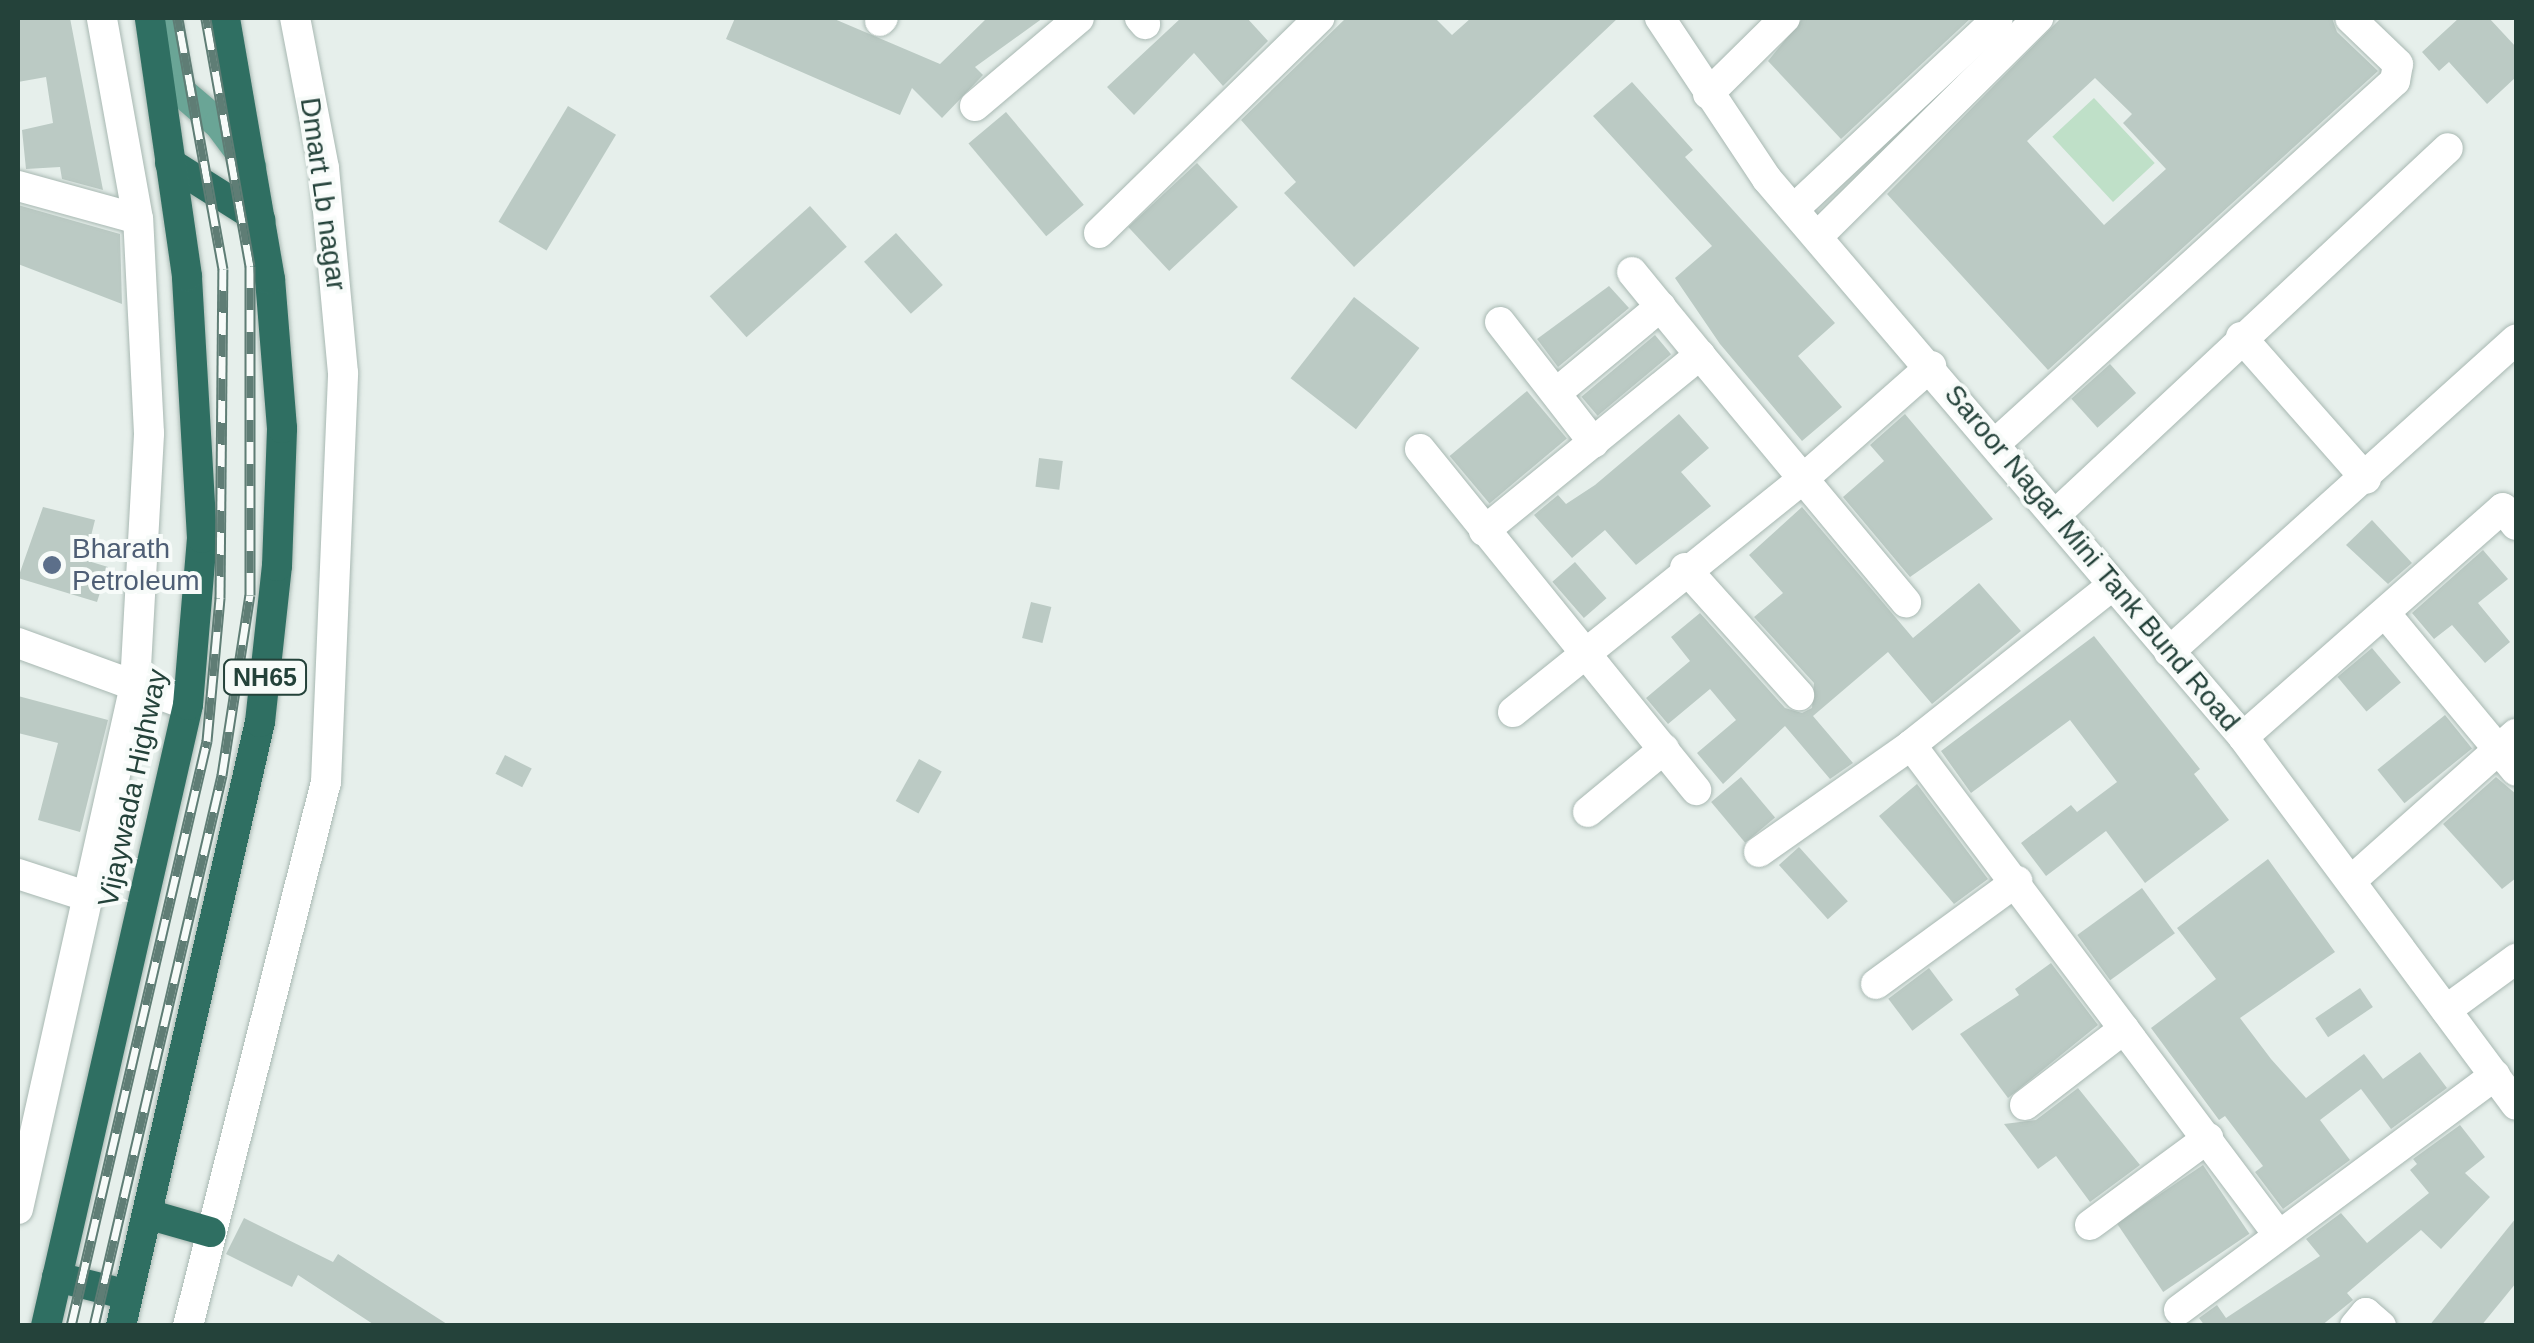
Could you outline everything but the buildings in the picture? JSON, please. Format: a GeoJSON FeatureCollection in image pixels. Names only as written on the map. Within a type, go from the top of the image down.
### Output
{"type":"FeatureCollection","features":[{"type":"Feature","properties":{"kind":"highway","name":"Vijaywada Highway"},"geometry":{"type":"LineString","coordinates":[[46,1326],[188,705],[202,538],[187,276],[150,18]]}},
{"type":"Feature","properties":{"kind":"highway","name":"NH65"},"geometry":{"type":"LineString","coordinates":[[121,1326],[260,722],[282,428],[260,220],[225,18]]}},
{"type":"Feature","properties":{"kind":"highway"},"geometry":{"type":"LineString","coordinates":[[170,163],[260,220]]}},
{"type":"Feature","properties":{"kind":"highway"},"geometry":{"type":"LineString","coordinates":[[147,1214],[210,1232]]}},
{"type":"Feature","properties":{"kind":"highway"},"geometry":{"type":"LineString","coordinates":[[56,1277],[128,1295]]}},
{"type":"Feature","properties":{"kind":"main road"},"geometry":{"type":"LineString","coordinates":[[166,18],[179,90],[218,124],[251,167]]}},
{"type":"Feature","properties":{"kind":"street"},"geometry":{"type":"LineString","coordinates":[[18,1209],[135,685],[150,444],[138,219],[102,18]]}},
{"type":"Feature","properties":{"kind":"street","name":"Dmart Lb nagar"},"geometry":{"type":"LineString","coordinates":[[188,1326],[326,782],[343,372],[324,168],[295,18]]}},
{"type":"Feature","properties":{"kind":"street"},"geometry":{"type":"LineString","coordinates":[[976,106],[1079,18]]}},
{"type":"Feature","properties":{"kind":"street"},"geometry":{"type":"LineString","coordinates":[[1099,233],[1319,18]]}},
{"type":"Feature","properties":{"kind":"street","name":"Saroor Nagar Mini Tank Bund Road"},"geometry":{"type":"LineString","coordinates":[[1660,18],[1708,94],[1794,210],[1997,442],[2243,738],[2354,879],[2516,1105]]}},
{"type":"Feature","properties":{"kind":"street"},"geometry":{"type":"LineString","coordinates":[[1708,94],[1785,18]]}},
{"type":"Feature","properties":{"kind":"street"},"geometry":{"type":"LineString","coordinates":[[1794,210],[1998,18]]}},
{"type":"Feature","properties":{"kind":"street"},"geometry":{"type":"LineString","coordinates":[[1818,236],[2038,18]]}},
{"type":"Feature","properties":{"kind":"street"},"geometry":{"type":"LineString","coordinates":[[1997,442],[2395,81],[2398,64],[2350,18]]}},
{"type":"Feature","properties":{"kind":"street"},"geometry":{"type":"LineString","coordinates":[[2056,514],[2448,148]]}},
{"type":"Feature","properties":{"kind":"street"},"geometry":{"type":"LineString","coordinates":[[18,186],[138,219]]}},
{"type":"Feature","properties":{"kind":"street"},"geometry":{"type":"LineString","coordinates":[[1632,272],[1906,602]]}},
{"type":"Feature","properties":{"kind":"street"},"geometry":{"type":"LineString","coordinates":[[1556,394],[1661,306]]}},
{"type":"Feature","properties":{"kind":"street"},"geometry":{"type":"LineString","coordinates":[[1500,322],[1594,443]]}},
{"type":"Feature","properties":{"kind":"street"},"geometry":{"type":"LineString","coordinates":[[2241,338],[2366,479]]}},
{"type":"Feature","properties":{"kind":"street"},"geometry":{"type":"LineString","coordinates":[[2169,652],[2366,479],[2516,340]]}},
{"type":"Feature","properties":{"kind":"street"},"geometry":{"type":"LineString","coordinates":[[1484,531],[1700,355]]}},
{"type":"Feature","properties":{"kind":"street"},"geometry":{"type":"LineString","coordinates":[[1513,712],[1685,568],[1803,479],[1931,366]]}},
{"type":"Feature","properties":{"kind":"street"},"geometry":{"type":"LineString","coordinates":[[1420,449],[1696,790]]}},
{"type":"Feature","properties":{"kind":"street"},"geometry":{"type":"LineString","coordinates":[[2243,738],[2385,612],[2512,510]]}},
{"type":"Feature","properties":{"kind":"street"},"geometry":{"type":"LineString","coordinates":[[1685,568],[1799,695]]}},
{"type":"Feature","properties":{"kind":"street"},"geometry":{"type":"LineString","coordinates":[[1759,852],[1912,745],[2112,585]]}},
{"type":"Feature","properties":{"kind":"street"},"geometry":{"type":"LineString","coordinates":[[2354,879],[2511,752],[2385,612]]}},
{"type":"Feature","properties":{"kind":"street"},"geometry":{"type":"LineString","coordinates":[[18,643],[188,705]]}},
{"type":"Feature","properties":{"kind":"street"},"geometry":{"type":"LineString","coordinates":[[1912,745],[2018,881],[2277,1233]]}},
{"type":"Feature","properties":{"kind":"street"},"geometry":{"type":"LineString","coordinates":[[1588,812],[1664,749]]}},
{"type":"Feature","properties":{"kind":"street"},"geometry":{"type":"LineString","coordinates":[[18,874],[89,898]]}},
{"type":"Feature","properties":{"kind":"street"},"geometry":{"type":"LineString","coordinates":[[1876,984],[2018,881]]}},
{"type":"Feature","properties":{"kind":"street"},"geometry":{"type":"LineString","coordinates":[[2446,1010],[2516,959]]}},
{"type":"Feature","properties":{"kind":"street"},"geometry":{"type":"LineString","coordinates":[[2025,1105],[2124,1029]]}},
{"type":"Feature","properties":{"kind":"street"},"geometry":{"type":"LineString","coordinates":[[2180,1310],[2277,1233],[2495,1075]]}},
{"type":"Feature","properties":{"kind":"street"},"geometry":{"type":"LineString","coordinates":[[2090,1225],[2208,1138]]}},
{"type":"Feature","properties":{"kind":"street"},"geometry":{"type":"LineString","coordinates":[[2354,1326],[2366,1313],[2381,1326]]}},
{"type":"Feature","properties":{"kind":"green space"},"geometry":{"type":"Polygon","coordinates":[[[2094,98],[2155,163],[2113,202],[2052,137],[2094,98]]]}},
{"type":"Feature","properties":{"kind":"railway"},"geometry":{"type":"LineString","coordinates":[[71,1326],[207,741],[220,598],[223,269],[178,18]]}},
{"type":"Feature","properties":{"kind":"railway"},"geometry":{"type":"LineString","coordinates":[[94,1326],[222,775],[250,595],[250,266],[206,18]]}},
{"type":"Feature","properties":{"kind":"place","name":"Bharath Petroleum"},"geometry":{"type":"Point","coordinates":[52,565]}}]}
